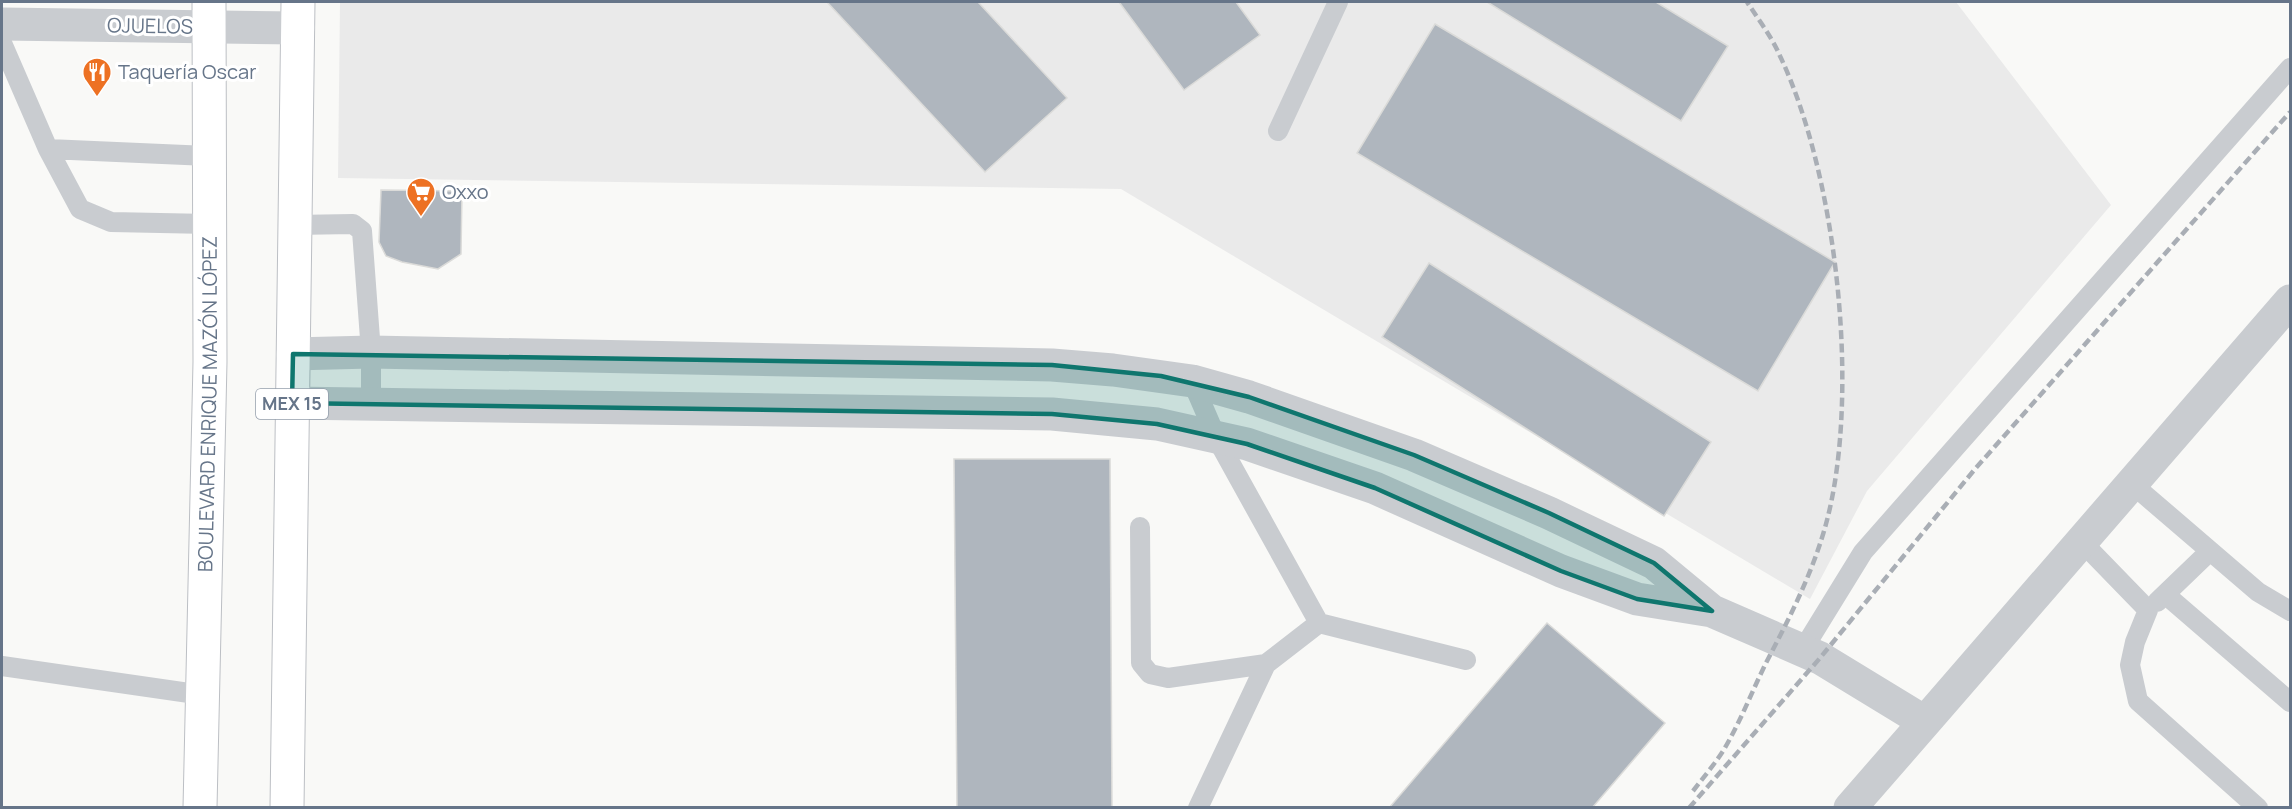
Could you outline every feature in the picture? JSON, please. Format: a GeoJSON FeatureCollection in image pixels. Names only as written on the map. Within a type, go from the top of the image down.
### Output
{"type":"FeatureCollection","features":[{"type":"Feature","properties":{"kind":"main road","name":"BOULEVARD ENRIQUE MAZÓN LÓPEZ"},"geometry":{"type":"LineString","coordinates":[[200,807],[210,362],[209,14]]}},
{"type":"Feature","properties":{"kind":"main road","name":"MEX 15"},"geometry":{"type":"LineString","coordinates":[[287,807],[298,15]]}},
{"type":"Feature","properties":{"kind":"street","name":"OJUELOS"},"geometry":{"type":"LineString","coordinates":[[2,24],[209,14],[298,15]]}},
{"type":"Feature","properties":{"kind":"street"},"geometry":{"type":"LineString","coordinates":[[1850,807],[2290,301]]}},
{"type":"Feature","properties":{"kind":"street"},"geometry":{"type":"LineString","coordinates":[[293,354],[370,352],[1052,365],[1192,381],[1249,397],[1414,455],[1550,513],[1654,563],[1712,611]]}},
{"type":"Feature","properties":{"kind":"street"},"geometry":{"type":"LineString","coordinates":[[292,403],[1052,414],[1157,424],[1216,439],[1247,444],[1375,488],[1561,571],[1637,599],[1712,611],[1820,658],[1925,722]]}},
{"type":"Feature","properties":{"kind":"lane"},"geometry":{"type":"LineString","coordinates":[[1278,131],[1338,2]]}},
{"type":"Feature","properties":{"kind":"lane"},"geometry":{"type":"LineString","coordinates":[[2,43],[48,149],[80,209],[111,222],[209,224]]}},
{"type":"Feature","properties":{"kind":"lane"},"geometry":{"type":"LineString","coordinates":[[1802,651],[1863,552],[2290,68]]}},
{"type":"Feature","properties":{"kind":"lane"},"geometry":{"type":"LineString","coordinates":[[48,149],[208,156]]}},
{"type":"Feature","properties":{"kind":"lane"},"geometry":{"type":"LineString","coordinates":[[294,225],[354,224],[362,231],[371,403]]}},
{"type":"Feature","properties":{"kind":"lane"},"geometry":{"type":"LineString","coordinates":[[1192,381],[1216,439],[1319,623],[1466,660]]}},
{"type":"Feature","properties":{"kind":"lane"},"geometry":{"type":"LineString","coordinates":[[2131,483],[2258,592],[2281,608],[2290,611]]}},
{"type":"Feature","properties":{"kind":"lane"},"geometry":{"type":"LineString","coordinates":[[1140,528],[1141,663],[1150,674],[1168,678],[1266,664]]}},
{"type":"Feature","properties":{"kind":"lane"},"geometry":{"type":"LineString","coordinates":[[2081,541],[2148,610]]}},
{"type":"Feature","properties":{"kind":"lane"},"geometry":{"type":"LineString","coordinates":[[2210,550],[2148,610],[2135,642],[2130,665],[2138,701],[2258,807]]}},
{"type":"Feature","properties":{"kind":"lane"},"geometry":{"type":"LineString","coordinates":[[2166,595],[2290,702]]}},
{"type":"Feature","properties":{"kind":"lane"},"geometry":{"type":"LineString","coordinates":[[1198,807],[1266,664],[1319,623]]}},
{"type":"Feature","properties":{"kind":"lane"},"geometry":{"type":"LineString","coordinates":[[2,666],[203,695]]}},
{"type":"Feature","properties":{"kind":"highlighted area"},"geometry":{"type":"Polygon","coordinates":[[[293,354],[1052,365],[1161,376],[1249,397],[1414,455],[1549,513],[1654,563],[1712,611],[1637,599],[1561,571],[1375,488],[1247,444],[1157,424],[1052,414],[292,403],[293,354]]]}},
{"type":"Feature","properties":{"kind":"shaded area"},"geometry":{"type":"Polygon","coordinates":[[[340,2],[1956,2],[2111,205],[1867,491],[1810,599],[1121,189],[338,178],[340,2]]]}},
{"type":"Feature","properties":{"kind":"building"},"geometry":{"type":"Polygon","coordinates":[[[827,2],[978,2],[1067,98],[985,172],[827,2]]]}},
{"type":"Feature","properties":{"kind":"building"},"geometry":{"type":"Polygon","coordinates":[[[1119,2],[1236,2],[1260,35],[1184,90],[1119,2]]]}},
{"type":"Feature","properties":{"kind":"building"},"geometry":{"type":"Polygon","coordinates":[[[1487,2],[1656,2],[1728,46],[1681,121],[1487,2]]]}},
{"type":"Feature","properties":{"kind":"building"},"geometry":{"type":"Polygon","coordinates":[[[1435,24],[1835,262],[1758,391],[1357,153],[1435,24]]]}},
{"type":"Feature","properties":{"kind":"building","name":"Oxxo"},"geometry":{"type":"Polygon","coordinates":[[[381,190],[462,191],[461,254],[438,269],[402,262],[386,256],[379,242],[381,190]]]}},
{"type":"Feature","properties":{"kind":"building"},"geometry":{"type":"Polygon","coordinates":[[[1429,263],[1711,442],[1664,516],[1382,337],[1429,263]]]}},
{"type":"Feature","properties":{"kind":"building"},"geometry":{"type":"Polygon","coordinates":[[[954,459],[1110,459],[1112,808],[957,808],[954,459]]]}},
{"type":"Feature","properties":{"kind":"building"},"geometry":{"type":"Polygon","coordinates":[[[1547,623],[1665,723],[1592,808],[1389,808],[1547,623]]]}},
{"type":"Feature","properties":{"kind":"railway"},"geometry":{"type":"LineString","coordinates":[[1693,791],[1720,756],[1735,729],[1808,577],[1826,524],[1836,472],[1842,413],[1842,351],[1837,287],[1829,223],[1816,162],[1800,105],[1780,56],[1747,2]]}},
{"type":"Feature","properties":{"kind":"railway"},"geometry":{"type":"LineString","coordinates":[[1689,808],[1820,658],[1975,469],[2290,112]]}},
{"type":"Feature","properties":{"kind":"place","name":"Taquería Oscar"},"geometry":{"type":"Point","coordinates":[97,98]}},
{"type":"Feature","properties":{"kind":"place","name":"Oxxo"},"geometry":{"type":"Point","coordinates":[421,218]}}]}
